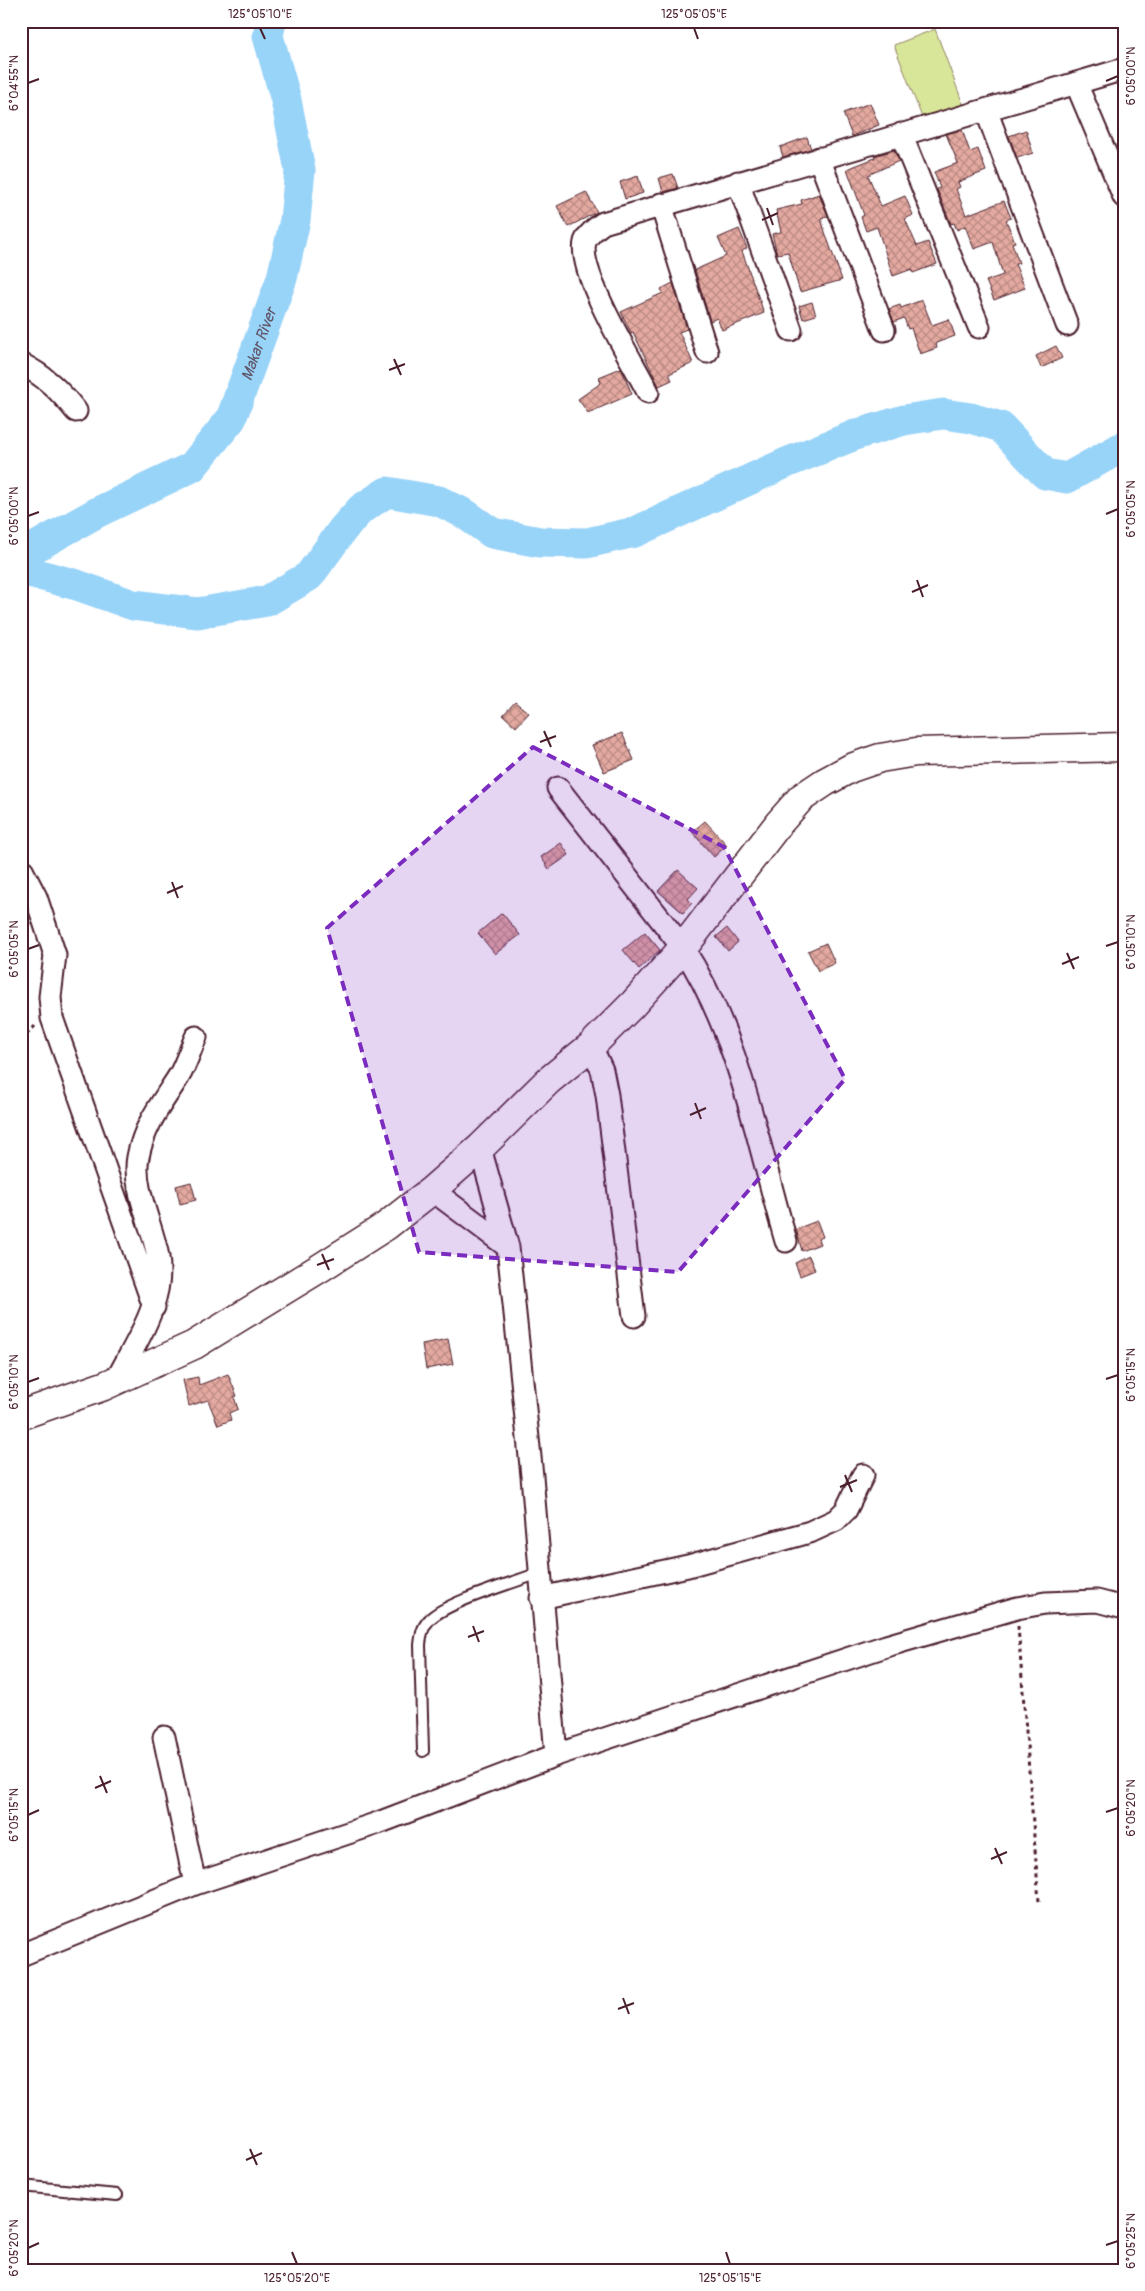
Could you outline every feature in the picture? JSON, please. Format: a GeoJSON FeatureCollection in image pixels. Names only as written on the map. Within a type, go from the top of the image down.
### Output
{"type":"FeatureCollection","features":[{"type":"Feature","properties":{"kind":"street"},"geometry":{"type":"LineString","coordinates":[[648,392],[594,288],[586,267],[585,241],[593,230],[603,223],[661,204],[1124,69]]}},
{"type":"Feature","properties":{"kind":"street"},"geometry":{"type":"LineString","coordinates":[[1076,83],[1124,197]]}},
{"type":"Feature","properties":{"kind":"street"},"geometry":{"type":"LineString","coordinates":[[986,110],[1067,326]]}},
{"type":"Feature","properties":{"kind":"street"},"geometry":{"type":"LineString","coordinates":[[901,134],[979,327]]}},
{"type":"Feature","properties":{"kind":"street"},"geometry":{"type":"LineString","coordinates":[[819,158],[884,330]]}},
{"type":"Feature","properties":{"kind":"street"},"geometry":{"type":"LineString","coordinates":[[738,182],[791,330]]}},
{"type":"Feature","properties":{"kind":"street"},"geometry":{"type":"LineString","coordinates":[[661,204],[707,352]]}},
{"type":"Feature","properties":{"kind":"street"},"geometry":{"type":"LineString","coordinates":[[21,364],[33,370],[59,390],[76,411]]}},
{"type":"Feature","properties":{"kind":"street"},"geometry":{"type":"LineString","coordinates":[[21,1415],[116,1381],[194,1345],[386,1226],[432,1190],[480,1148],[548,1081],[591,1046],[633,1004],[684,948],[779,823],[801,798],[850,768],[880,758],[916,752],[1124,747]]}},
{"type":"Feature","properties":{"kind":"street"},"geometry":{"type":"LineString","coordinates":[[558,788],[684,948],[710,994],[732,1047],[786,1241]]}},
{"type":"Feature","properties":{"kind":"street"},"geometry":{"type":"LineString","coordinates":[[21,868],[36,897],[55,956],[50,997],[52,1018],[154,1307]]}},
{"type":"Feature","properties":{"kind":"street"},"geometry":{"type":"LineString","coordinates":[[116,1381],[154,1307],[159,1286],[158,1258],[139,1182],[137,1159],[143,1134],[159,1104],[180,1074],[196,1038]]}},
{"type":"Feature","properties":{"kind":"street"},"geometry":{"type":"LineString","coordinates":[[591,1046],[602,1070],[607,1094],[634,1316]]}},
{"type":"Feature","properties":{"kind":"street"},"geometry":{"type":"LineString","coordinates":[[480,1148],[508,1247],[532,1476],[556,1755]]}},
{"type":"Feature","properties":{"kind":"street"},"geometry":{"type":"LineString","coordinates":[[432,1190],[508,1247]]}},
{"type":"Feature","properties":{"kind":"street"},"geometry":{"type":"LineString","coordinates":[[541,1598],[679,1568],[818,1529],[836,1520],[846,1510],[863,1475]]}},
{"type":"Feature","properties":{"kind":"street"},"geometry":{"type":"LineString","coordinates":[[21,1955],[195,1884],[378,1823],[556,1755],[817,1668],[1017,1608],[1069,1600],[1097,1601],[1124,1608]]}},
{"type":"Feature","properties":{"kind":"street"},"geometry":{"type":"LineString","coordinates":[[164,1737],[195,1884]]}},
{"type":"Feature","properties":{"kind":"lane"},"geometry":{"type":"LineString","coordinates":[[423,1751],[420,1644],[422,1631],[428,1620],[454,1604],[539,1573]]}},
{"type":"Feature","properties":{"kind":"lane"},"geometry":{"type":"LineString","coordinates":[[21,2186],[117,2195]]}},
{"type":"Feature","properties":{"kind":"path"},"geometry":{"type":"LineString","coordinates":[[1017,1608],[1038,1902]]}},
{"type":"Feature","properties":{"kind":"highlighted area"},"geometry":{"type":"Polygon","coordinates":[[[533,747],[724,847],[845,1079],[678,1272],[419,1252],[327,928],[533,747]]]}},
{"type":"Feature","properties":{"kind":"green space"},"geometry":{"type":"Polygon","coordinates":[[[935,29],[963,104],[923,120],[894,45],[935,29]]]}},
{"type":"Feature","properties":{"kind":"building"},"geometry":{"type":"Polygon","coordinates":[[[870,103],[879,125],[852,136],[843,113],[870,103]]]}},
{"type":"Feature","properties":{"kind":"building"},"geometry":{"type":"Polygon","coordinates":[[[962,130],[970,152],[978,149],[986,171],[958,182],[960,187],[956,189],[966,215],[1004,201],[1011,218],[1006,220],[1015,242],[1012,243],[1019,263],[1015,264],[1025,288],[994,300],[986,281],[1003,275],[993,242],[974,249],[965,226],[957,230],[954,223],[951,224],[937,189],[940,188],[934,172],[958,163],[946,134],[962,130]]]}},
{"type":"Feature","properties":{"kind":"building"},"geometry":{"type":"Polygon","coordinates":[[[1026,130],[1033,153],[1017,158],[1009,136],[1026,130]]]}},
{"type":"Feature","properties":{"kind":"building"},"geometry":{"type":"Polygon","coordinates":[[[807,137],[811,149],[783,157],[780,147],[807,137]]]}},
{"type":"Feature","properties":{"kind":"building"},"geometry":{"type":"Polygon","coordinates":[[[894,150],[899,161],[868,175],[881,206],[905,196],[913,215],[905,219],[917,246],[928,242],[937,264],[913,273],[912,269],[893,276],[877,227],[866,231],[861,217],[864,215],[847,169],[875,158],[874,156],[894,150]]]}},
{"type":"Feature","properties":{"kind":"building"},"geometry":{"type":"Polygon","coordinates":[[[673,174],[678,188],[663,192],[659,178],[673,174]]]}},
{"type":"Feature","properties":{"kind":"building"},"geometry":{"type":"Polygon","coordinates":[[[638,176],[643,193],[625,199],[620,182],[638,176]]]}},
{"type":"Feature","properties":{"kind":"building"},"geometry":{"type":"Polygon","coordinates":[[[586,192],[597,212],[568,227],[557,206],[586,192]]]}},
{"type":"Feature","properties":{"kind":"building"},"geometry":{"type":"Polygon","coordinates":[[[819,194],[828,216],[821,218],[842,280],[800,292],[788,252],[777,254],[772,234],[781,232],[776,210],[802,204],[801,200],[819,194]]]}},
{"type":"Feature","properties":{"kind":"building"},"geometry":{"type":"Polygon","coordinates":[[[739,229],[747,248],[742,251],[764,313],[722,330],[717,318],[710,321],[695,270],[726,256],[718,238],[739,229]]]}},
{"type":"Feature","properties":{"kind":"building"},"geometry":{"type":"Polygon","coordinates":[[[673,283],[687,329],[679,332],[693,363],[669,374],[672,380],[659,386],[633,332],[631,333],[621,312],[663,293],[661,289],[673,283]]]}},
{"type":"Feature","properties":{"kind":"building"},"geometry":{"type":"Polygon","coordinates":[[[922,300],[932,325],[949,319],[955,336],[936,343],[937,348],[920,354],[911,328],[908,329],[904,318],[894,322],[889,309],[900,305],[901,308],[922,300]]]}},
{"type":"Feature","properties":{"kind":"building"},"geometry":{"type":"Polygon","coordinates":[[[812,302],[816,315],[803,319],[799,306],[812,302]]]}},
{"type":"Feature","properties":{"kind":"building"},"geometry":{"type":"Polygon","coordinates":[[[1056,346],[1062,358],[1041,368],[1036,356],[1056,346]]]}},
{"type":"Feature","properties":{"kind":"building"},"geometry":{"type":"Polygon","coordinates":[[[621,368],[632,394],[588,413],[578,399],[601,383],[599,377],[621,368]]]}},
{"type":"Feature","properties":{"kind":"building"},"geometry":{"type":"Polygon","coordinates":[[[515,702],[529,713],[516,727],[503,715],[515,702]]]}},
{"type":"Feature","properties":{"kind":"building"},"geometry":{"type":"Polygon","coordinates":[[[622,733],[634,760],[604,772],[592,745],[622,733]]]}},
{"type":"Feature","properties":{"kind":"building"},"geometry":{"type":"Polygon","coordinates":[[[705,821],[727,845],[714,857],[692,832],[705,821]]]}},
{"type":"Feature","properties":{"kind":"building"},"geometry":{"type":"Polygon","coordinates":[[[561,843],[569,855],[549,869],[541,857],[561,843]]]}},
{"type":"Feature","properties":{"kind":"building"},"geometry":{"type":"Polygon","coordinates":[[[678,870],[698,888],[688,899],[692,903],[683,913],[658,891],[678,870]]]}},
{"type":"Feature","properties":{"kind":"building"},"geometry":{"type":"Polygon","coordinates":[[[502,913],[520,935],[495,954],[478,933],[502,913]]]}},
{"type":"Feature","properties":{"kind":"building"},"geometry":{"type":"Polygon","coordinates":[[[727,928],[738,942],[728,951],[716,937],[727,928]]]}},
{"type":"Feature","properties":{"kind":"building"},"geometry":{"type":"Polygon","coordinates":[[[645,932],[660,950],[639,969],[623,950],[645,932]]]}},
{"type":"Feature","properties":{"kind":"building"},"geometry":{"type":"Polygon","coordinates":[[[826,943],[835,963],[818,971],[808,951],[826,943]]]}},
{"type":"Feature","properties":{"kind":"building"},"geometry":{"type":"Polygon","coordinates":[[[191,1182],[196,1200],[180,1204],[176,1186],[191,1182]]]}},
{"type":"Feature","properties":{"kind":"building"},"geometry":{"type":"Polygon","coordinates":[[[817,1221],[823,1237],[818,1239],[820,1244],[802,1251],[796,1229],[817,1221]]]}},
{"type":"Feature","properties":{"kind":"building"},"geometry":{"type":"Polygon","coordinates":[[[809,1256],[815,1270],[800,1276],[795,1263],[809,1256]]]}},
{"type":"Feature","properties":{"kind":"building"},"geometry":{"type":"Polygon","coordinates":[[[448,1339],[453,1364],[426,1369],[422,1344],[448,1339]]]}},
{"type":"Feature","properties":{"kind":"building"},"geometry":{"type":"Polygon","coordinates":[[[228,1374],[237,1396],[234,1397],[238,1409],[229,1413],[231,1420],[218,1425],[208,1400],[189,1406],[183,1380],[198,1377],[199,1385],[228,1374]]]}},
{"type":"Feature","properties":{"kind":"waterway","name":"Makar River"},"geometry":{"type":"LineString","coordinates":[[21,555],[98,512],[192,467],[231,419],[282,278],[295,220],[300,170],[286,100],[268,36],[271,21]]}},
{"type":"Feature","properties":{"kind":"waterway"},"geometry":{"type":"LineString","coordinates":[[21,570],[77,585],[133,605],[198,613],[267,601],[309,576],[343,529],[361,509],[387,492],[439,501],[465,514],[492,533],[540,542],[587,543],[635,532],[786,463],[855,435],[904,420],[943,414],[971,418],[1001,427],[1045,474],[1067,478],[1124,446]]}}]}
